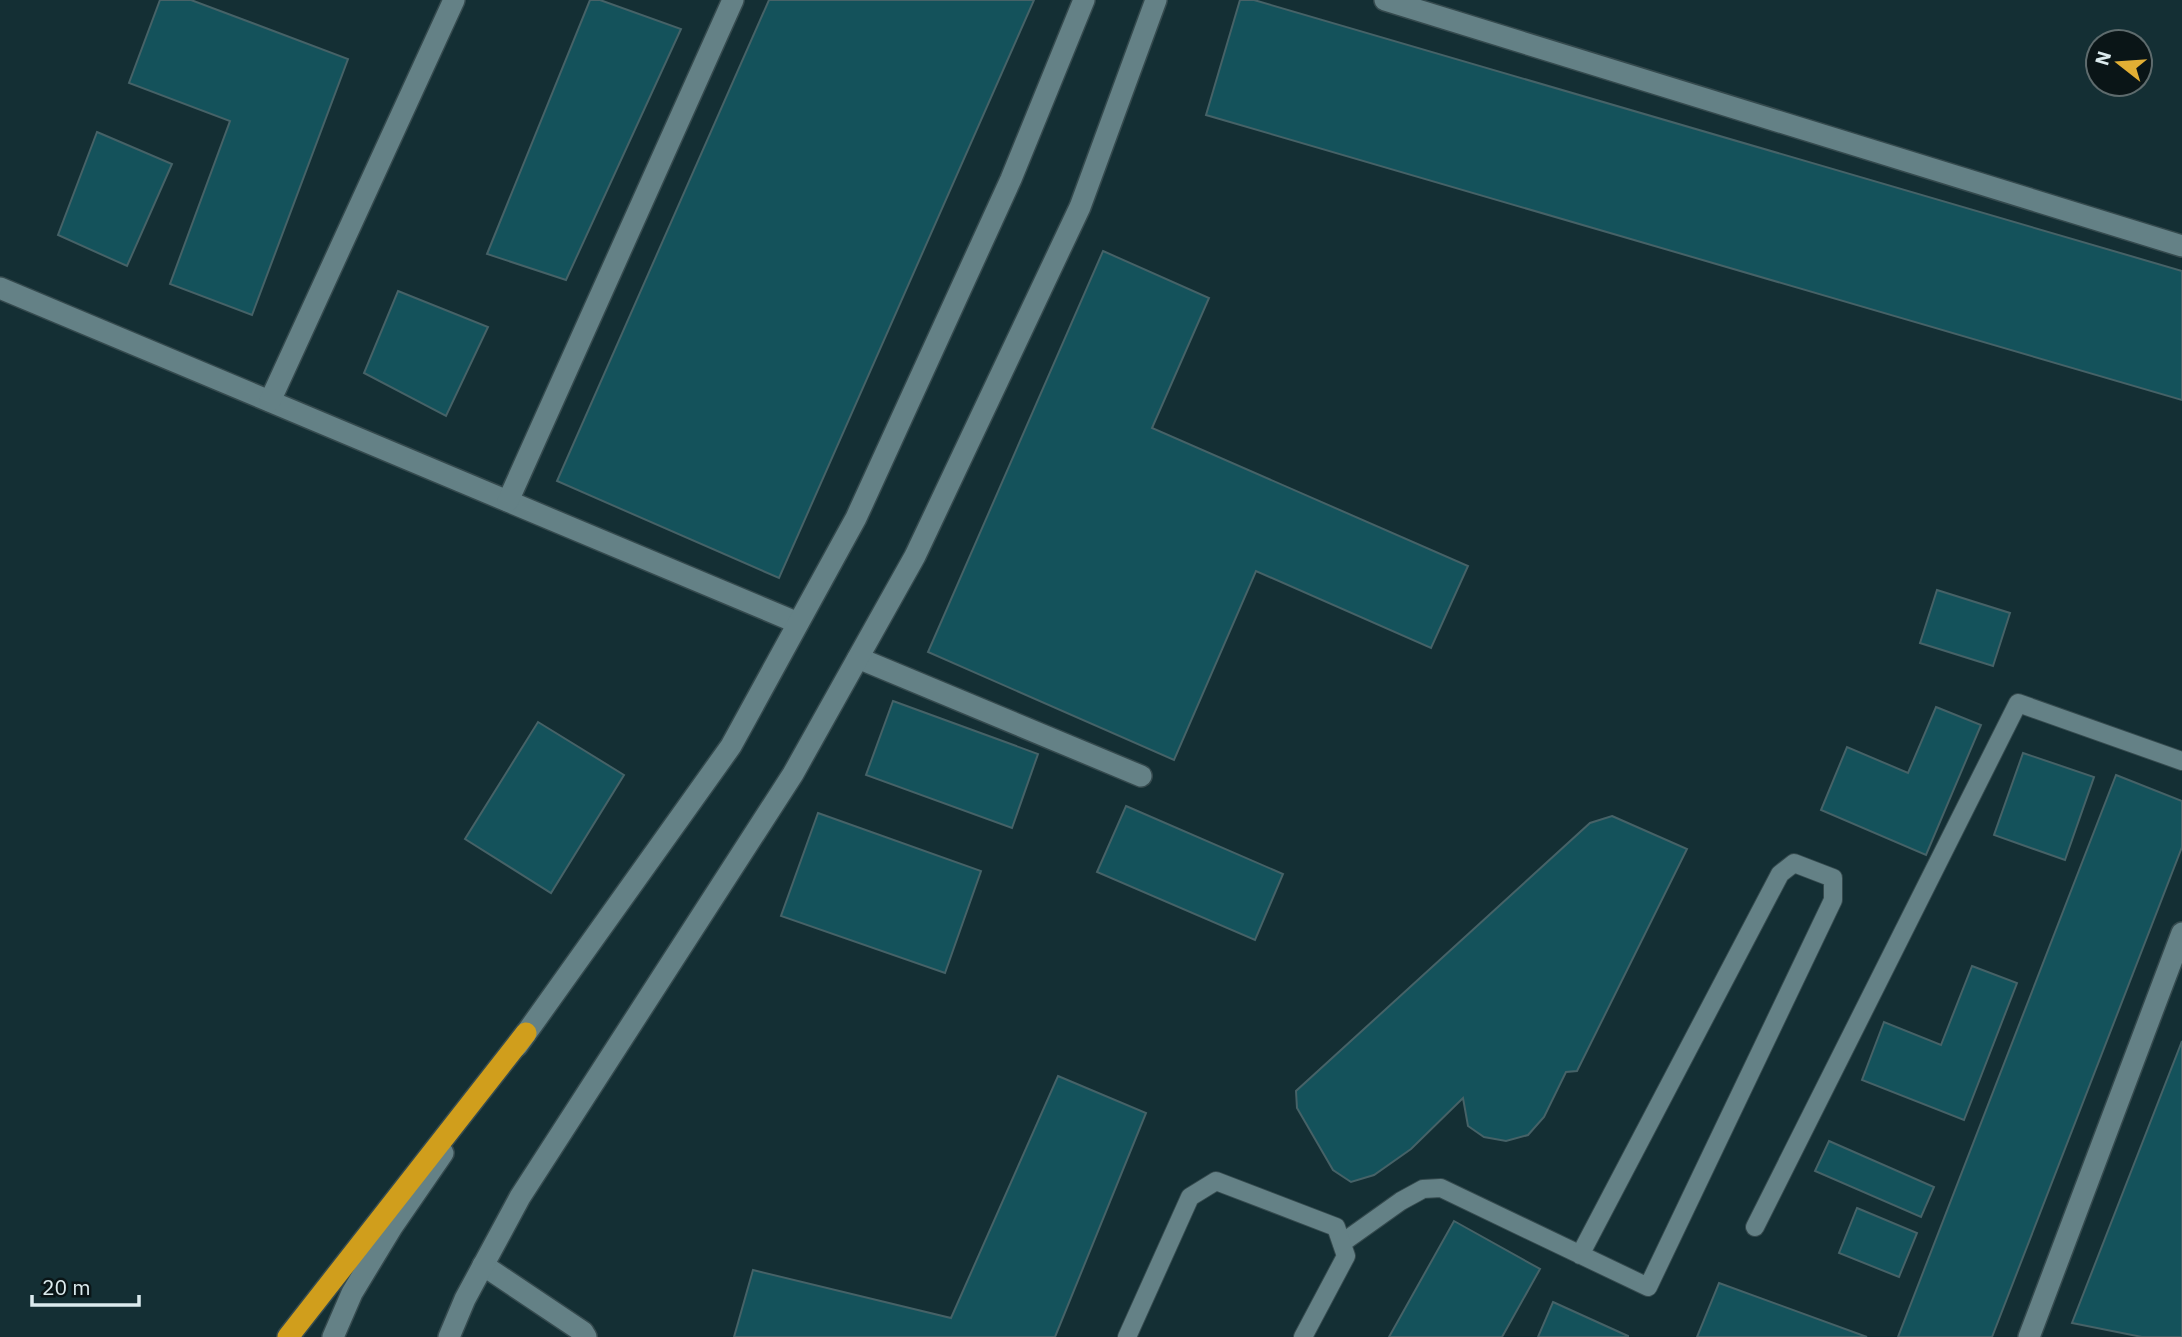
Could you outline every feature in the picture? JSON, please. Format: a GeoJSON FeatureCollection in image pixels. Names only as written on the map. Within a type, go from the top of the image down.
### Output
{"type":"FeatureCollection","features":[{"type":"Feature","properties":{"kind":"highway"},"geometry":{"type":"LineString","coordinates":[[288,1337],[526,1033]]}},
{"type":"Feature","properties":{"kind":"street"},"geometry":{"type":"LineString","coordinates":[[270,401],[454,0]]}},
{"type":"Feature","properties":{"kind":"street"},"geometry":{"type":"LineString","coordinates":[[508,501],[733,0]]}},
{"type":"Feature","properties":{"kind":"street"},"geometry":{"type":"LineString","coordinates":[[333,1337],[352,1293],[392,1227],[526,1033],[731,746],[856,518],[1006,192],[1084,0]]}},
{"type":"Feature","properties":{"kind":"street"},"geometry":{"type":"LineString","coordinates":[[449,1337],[465,1299],[520,1197],[793,774],[915,556],[1080,207],[1156,0]]}},
{"type":"Feature","properties":{"kind":"street"},"geometry":{"type":"LineString","coordinates":[[1385,0],[2182,246]]}},
{"type":"Feature","properties":{"kind":"street"},"geometry":{"type":"LineString","coordinates":[[0,288],[798,623]]}},
{"type":"Feature","properties":{"kind":"street"},"geometry":{"type":"LineString","coordinates":[[858,658],[1141,776]]}},
{"type":"Feature","properties":{"kind":"street"},"geometry":{"type":"LineString","coordinates":[[2029,1337],[2182,933]]}},
{"type":"Feature","properties":{"kind":"street"},"geometry":{"type":"LineString","coordinates":[[483,1265],[583,1332],[586,1337]]}},
{"type":"Feature","properties":{"kind":"lane"},"geometry":{"type":"LineString","coordinates":[[1755,1227],[2018,703],[2182,761]]}},
{"type":"Feature","properties":{"kind":"lane"},"geometry":{"type":"LineString","coordinates":[[1342,1243],[1412,1195],[1423,1189],[1441,1188],[1580,1255],[1648,1287],[1833,900],[1833,878],[1794,863],[1780,874],[1580,1255]]}},
{"type":"Feature","properties":{"kind":"lane"},"geometry":{"type":"LineString","coordinates":[[1127,1337],[1190,1197],[1216,1181],[1336,1227],[1346,1256],[1303,1337]]}},
{"type":"Feature","properties":{"kind":"building"},"geometry":{"type":"Polygon","coordinates":[[[160,0],[191,0],[348,59],[252,315],[170,284],[230,121],[129,83],[160,0]]]}},
{"type":"Feature","properties":{"kind":"building"},"geometry":{"type":"Polygon","coordinates":[[[590,0],[600,0],[681,29],[566,280],[487,254],[590,0]]]}},
{"type":"Feature","properties":{"kind":"building"},"geometry":{"type":"Polygon","coordinates":[[[769,0],[1034,0],[779,578],[557,481],[769,0]]]}},
{"type":"Feature","properties":{"kind":"building"},"geometry":{"type":"Polygon","coordinates":[[[1240,0],[1254,0],[2182,271],[2182,400],[1206,115],[1240,0]]]}},
{"type":"Feature","properties":{"kind":"building"},"geometry":{"type":"Polygon","coordinates":[[[97,132],[172,164],[127,266],[58,235],[97,132]]]}},
{"type":"Feature","properties":{"kind":"building"},"geometry":{"type":"Polygon","coordinates":[[[1103,251],[1209,298],[1152,428],[1468,566],[1431,648],[1256,571],[1174,760],[928,652],[1103,251]]]}},
{"type":"Feature","properties":{"kind":"building"},"geometry":{"type":"Polygon","coordinates":[[[398,291],[488,327],[446,416],[364,373],[398,291]]]}},
{"type":"Feature","properties":{"kind":"building"},"geometry":{"type":"Polygon","coordinates":[[[1937,590],[2010,613],[1993,666],[1920,643],[1937,590]]]}},
{"type":"Feature","properties":{"kind":"building"},"geometry":{"type":"Polygon","coordinates":[[[893,701],[1038,754],[1012,828],[866,775],[893,701]]]}},
{"type":"Feature","properties":{"kind":"building"},"geometry":{"type":"Polygon","coordinates":[[[1936,707],[1981,725],[1926,855],[1821,810],[1847,747],[1908,773],[1936,707]]]}},
{"type":"Feature","properties":{"kind":"building"},"geometry":{"type":"Polygon","coordinates":[[[538,722],[624,775],[551,893],[465,839],[538,722]]]}},
{"type":"Feature","properties":{"kind":"building"},"geometry":{"type":"Polygon","coordinates":[[[2023,753],[2094,777],[2065,860],[1994,835],[2023,753]]]}},
{"type":"Feature","properties":{"kind":"building"},"geometry":{"type":"Polygon","coordinates":[[[2116,775],[2182,801],[2182,847],[1992,1337],[1898,1337],[2116,775]]]}},
{"type":"Feature","properties":{"kind":"building"},"geometry":{"type":"Polygon","coordinates":[[[1126,806],[1283,874],[1255,940],[1097,872],[1126,806]]]}},
{"type":"Feature","properties":{"kind":"building"},"geometry":{"type":"Polygon","coordinates":[[[818,813],[981,871],[945,973],[781,916],[818,813]]]}},
{"type":"Feature","properties":{"kind":"building"},"geometry":{"type":"Polygon","coordinates":[[[1612,816],[1687,849],[1577,1071],[1566,1072],[1544,1117],[1528,1135],[1506,1141],[1484,1137],[1468,1126],[1463,1098],[1411,1149],[1374,1175],[1351,1182],[1333,1170],[1297,1108],[1296,1091],[1590,823],[1612,816]]]}},
{"type":"Feature","properties":{"kind":"building"},"geometry":{"type":"Polygon","coordinates":[[[1972,966],[2017,983],[1964,1120],[1862,1080],[1884,1022],[1941,1045],[1972,966]]]}},
{"type":"Feature","properties":{"kind":"building"},"geometry":{"type":"Polygon","coordinates":[[[2182,1041],[2182,1337],[2142,1337],[2072,1323],[2182,1041]]]}},
{"type":"Feature","properties":{"kind":"building"},"geometry":{"type":"Polygon","coordinates":[[[1058,1076],[1146,1113],[1055,1337],[734,1337],[753,1270],[951,1318],[1058,1076]]]}},
{"type":"Feature","properties":{"kind":"building"},"geometry":{"type":"Polygon","coordinates":[[[1829,1141],[1934,1187],[1921,1217],[1815,1171],[1829,1141]]]}},
{"type":"Feature","properties":{"kind":"building"},"geometry":{"type":"Polygon","coordinates":[[[1857,1208],[1917,1233],[1899,1277],[1839,1253],[1857,1208]]]}},
{"type":"Feature","properties":{"kind":"building"},"geometry":{"type":"Polygon","coordinates":[[[1454,1221],[1540,1269],[1502,1337],[1389,1337],[1454,1221]]]}},
{"type":"Feature","properties":{"kind":"building"},"geometry":{"type":"Polygon","coordinates":[[[1719,1283],[1867,1337],[1697,1337],[1719,1283]]]}},
{"type":"Feature","properties":{"kind":"building"},"geometry":{"type":"Polygon","coordinates":[[[1553,1302],[1628,1336],[1628,1337],[1538,1337],[1553,1302]]]}}]}
